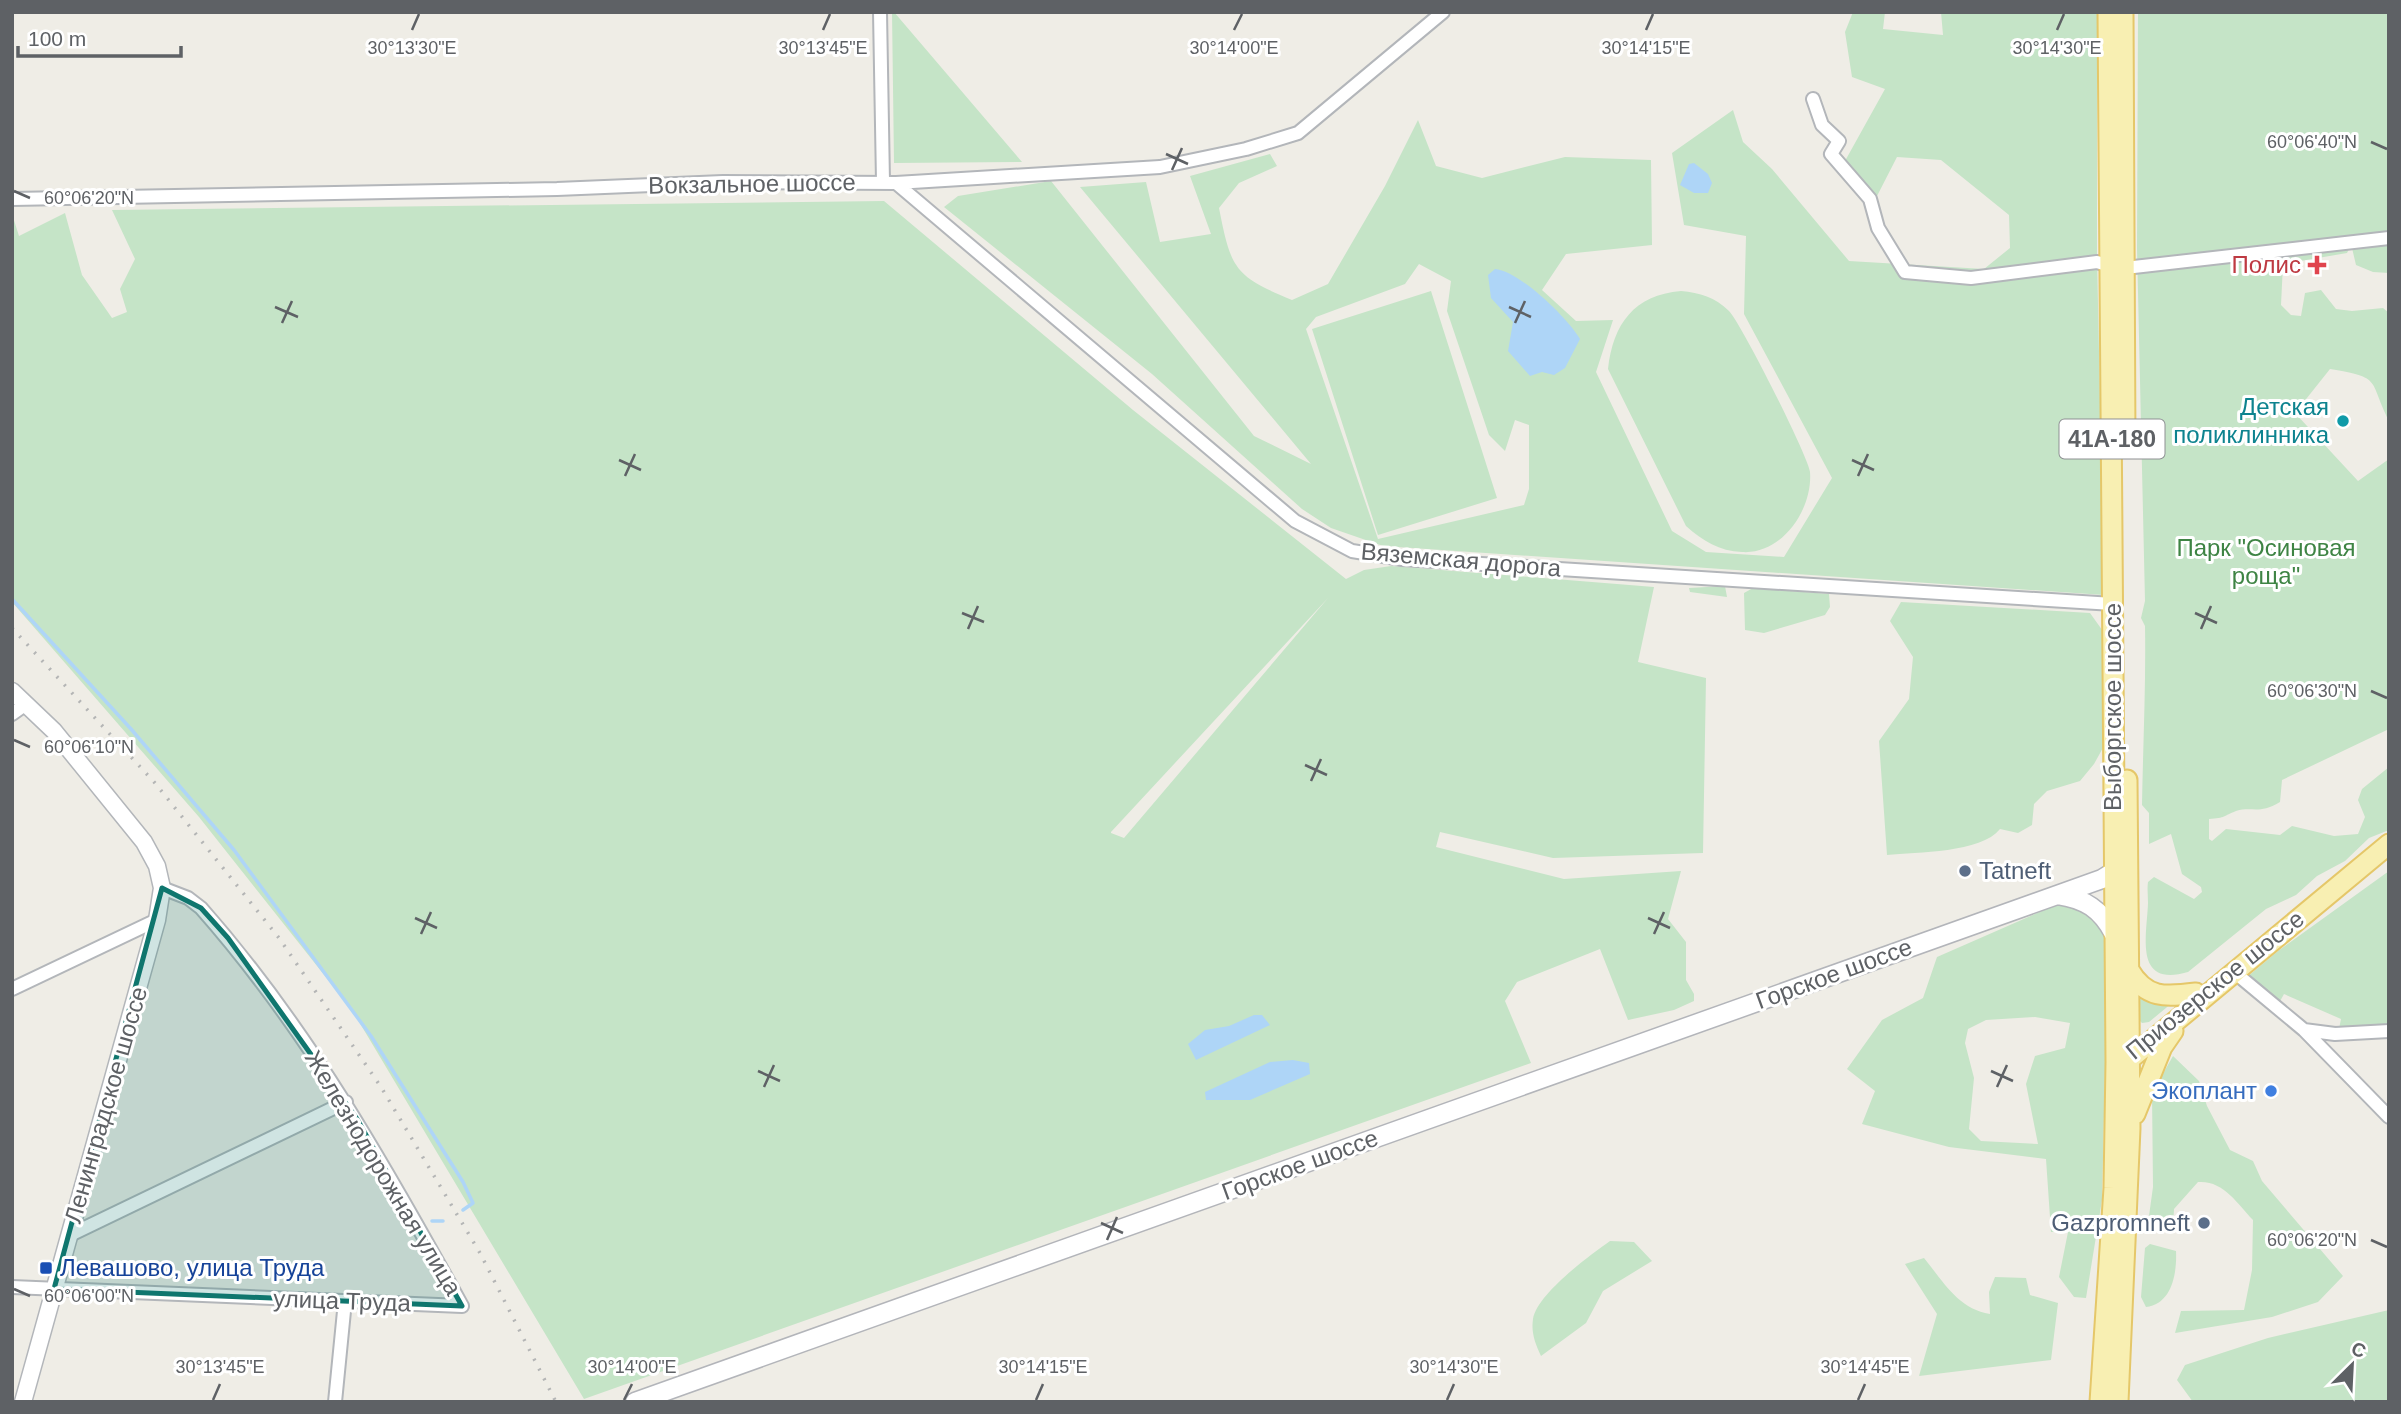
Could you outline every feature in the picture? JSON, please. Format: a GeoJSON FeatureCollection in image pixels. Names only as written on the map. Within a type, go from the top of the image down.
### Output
{"type":"FeatureCollection","features":[{"type":"Feature","properties":{"kind":"main road","name":"Выборгское шоссе"},"geometry":{"type":"LineString","coordinates":[[2108,12],[2118,267],[2118,867],[2113,934],[2126,1057],[2130,1128],[2118,1402]]}},
{"type":"Feature","properties":{"kind":"main road","name":"Выборгское шоссе"},"geometry":{"type":"LineString","coordinates":[[2100,1402],[2114,1188],[2126,1057],[2129,970],[2118,867],[2113,604],[2123,12]]}},
{"type":"Feature","properties":{"kind":"main road","name":"Приозерское шоссе"},"geometry":{"type":"LineString","coordinates":[[2126,1057],[2182,1016],[2389,844]]}},
{"type":"Feature","properties":{"kind":"main road","name":"Горское шоссе"},"geometry":{"type":"LineString","coordinates":[[635,1402],[1964,926],[2058,895],[2118,867]]}},
{"type":"Feature","properties":{"kind":"main road","name":"Горское шоссе"},"geometry":{"type":"LineString","coordinates":[[1964,926],[1982,915],[2118,867]]}},
{"type":"Feature","properties":{"kind":"main road","name":"Приозерское шоссе"},"geometry":{"type":"LineString","coordinates":[[2126,1057],[2288,915],[2346,873],[2356,870]]}},
{"type":"Feature","properties":{"kind":"main road"},"geometry":{"type":"LineString","coordinates":[[2058,895],[2078,898],[2096,908],[2106,919],[2113,934]]}},
{"type":"Feature","properties":{"kind":"main road"},"geometry":{"type":"LineString","coordinates":[[2129,970],[2137,984],[2155,996],[2196,993]]}},
{"type":"Feature","properties":{"kind":"main road"},"geometry":{"type":"LineString","coordinates":[[2130,1128],[2162,1047],[2182,1016]]}},
{"type":"Feature","properties":{"kind":"street"},"geometry":{"type":"LineString","coordinates":[[880,12],[889,182]]}},
{"type":"Feature","properties":{"kind":"street","name":"Вокзальное шоссе"},"geometry":{"type":"LineString","coordinates":[[12,199],[544,189],[723,182],[889,182],[1160,167],[1246,149],[1298,133],[1443,12]]}},
{"type":"Feature","properties":{"kind":"street"},"geometry":{"type":"LineString","coordinates":[[1813,99],[1822,125],[1839,141],[1832,154],[1870,199],[1878,228],[1905,272],[1971,278],[2097,262],[2118,267],[2389,239]]}},
{"type":"Feature","properties":{"kind":"street","name":"Вяземская дорога"},"geometry":{"type":"LineString","coordinates":[[889,182],[1295,521],[1352,551],[1392,558],[2113,604]]}},
{"type":"Feature","properties":{"kind":"street"},"geometry":{"type":"LineString","coordinates":[[12,691],[82,763],[144,842],[157,866],[162,888]]}},
{"type":"Feature","properties":{"kind":"street"},"geometry":{"type":"LineString","coordinates":[[12,714],[26,704]]}},
{"type":"Feature","properties":{"kind":"street","name":"Ленинградское шоссе"},"geometry":{"type":"LineString","coordinates":[[23,1402],[158,920],[162,888]]}},
{"type":"Feature","properties":{"kind":"street","name":"Железнодорожная улица"},"geometry":{"type":"LineString","coordinates":[[162,888],[188,898],[201,908],[228,938],[298,1030],[346,1102],[463,1306]]}},
{"type":"Feature","properties":{"kind":"street"},"geometry":{"type":"LineString","coordinates":[[12,989],[158,920]]}},
{"type":"Feature","properties":{"kind":"street"},"geometry":{"type":"LineString","coordinates":[[2233,971],[2304,1030],[2389,1116]]}},
{"type":"Feature","properties":{"kind":"street"},"geometry":{"type":"LineString","coordinates":[[2304,1030],[2335,1034],[2389,1031]]}},
{"type":"Feature","properties":{"kind":"street"},"geometry":{"type":"LineString","coordinates":[[69,1235],[346,1102]]}},
{"type":"Feature","properties":{"kind":"street","name":"улица Труда"},"geometry":{"type":"LineString","coordinates":[[12,1287],[463,1306]]}},
{"type":"Feature","properties":{"kind":"street"},"geometry":{"type":"LineString","coordinates":[[335,1402],[345,1301]]}},
{"type":"Feature","properties":{"kind":"street"},"geometry":{"type":"LineString","coordinates":[[31,1402],[33,1369]]}},
{"type":"Feature","properties":{"kind":"highlighted area"},"geometry":{"type":"Polygon","coordinates":[[[162,888],[201,908],[228,938],[357,1119],[462,1306],[54,1289],[162,888]]]}},
{"type":"Feature","properties":{"kind":"green space"},"geometry":{"type":"Polygon","coordinates":[[[894,12],[1022,162],[894,163],[894,12]]]}},
{"type":"Feature","properties":{"kind":"green space"},"geometry":{"type":"Polygon","coordinates":[[[1853,12],[1885,12],[1883,29],[1943,35],[1941,12],[2097,12],[2097,255],[2104,595],[1383,546],[1331,528],[1302,509],[1152,374],[944,207],[958,196],[1051,181],[1254,436],[1311,464],[1080,187],[1146,182],[1160,242],[1211,234],[1190,176],[1270,154],[1277,166],[1239,183],[1219,208],[1227,245],[1238,268],[1258,284],[1292,300],[1328,284],[1385,186],[1418,120],[1436,166],[1482,178],[1565,157],[1651,160],[1652,245],[1566,254],[1542,290],[1576,321],[1613,320],[1596,372],[1672,531],[1706,552],[1784,557],[1832,478],[1744,314],[1746,236],[1684,225],[1672,153],[1733,110],[1743,142],[1772,169],[1849,261],[1984,269],[2010,248],[2009,215],[1941,160],[1897,157],[1877,196],[1845,161],[1885,89],[1852,77],[1845,32],[1853,12]],[[1419,264],[1405,284],[1316,317],[1306,329],[1378,539],[1524,505],[1529,489],[1529,425],[1515,420],[1505,451],[1489,435],[1447,311],[1451,281],[1419,264]]]}},
{"type":"Feature","properties":{"kind":"green space","name":"Парк \"Осиновая роща\""},"geometry":{"type":"Polygon","coordinates":[[[2138,12],[2389,12],[2389,235],[2350,247],[2347,253],[2283,264],[2281,305],[2291,315],[2301,316],[2305,293],[2321,290],[2336,309],[2352,311],[2383,308],[2389,313],[2389,421],[2372,383],[2359,375],[2330,369],[2295,413],[2358,481],[2389,459],[2389,729],[2282,780],[2280,802],[2272,806],[2236,811],[2209,819],[2209,839],[2212,841],[2226,829],[2280,835],[2292,826],[2334,836],[2358,834],[2365,817],[2358,800],[2362,789],[2389,767],[2389,830],[2369,838],[2345,861],[2317,876],[2296,895],[2266,909],[2188,972],[2170,975],[2158,972],[2151,966],[2147,956],[2148,882],[2154,877],[2194,899],[2202,892],[2201,887],[2182,874],[2171,834],[2149,844],[2149,813],[2142,805],[2145,626],[2141,618],[2145,601],[2137,248],[2138,12]]]}},
{"type":"Feature","properties":{"kind":"green space"},"geometry":{"type":"Polygon","coordinates":[[[884,201],[1133,410],[1346,579],[1364,570],[1391,566],[1654,587],[1638,662],[1706,678],[1703,853],[1553,858],[1440,832],[1436,847],[1564,879],[1681,871],[1668,919],[1686,942],[1686,980],[1694,994],[1694,1001],[1674,1010],[1628,1020],[1600,949],[1517,982],[1505,1001],[1531,1063],[584,1399],[352,1010],[199,817],[12,602],[12,214],[19,236],[65,213],[82,275],[112,318],[127,312],[120,289],[135,259],[112,210],[884,201]],[[1328,598],[1111,832],[1124,838],[1328,598]]]}},
{"type":"Feature","properties":{"kind":"green space"},"geometry":{"type":"Polygon","coordinates":[[[2389,245],[2389,273],[2373,272],[2356,265],[2352,248],[2389,245]]]}},
{"type":"Feature","properties":{"kind":"green space"},"geometry":{"type":"Polygon","coordinates":[[[1431,291],[1497,498],[1378,535],[1312,329],[1431,291]]]}},
{"type":"Feature","properties":{"kind":"green space"},"geometry":{"type":"Polygon","coordinates":[[[1681,291],[1707,296],[1729,311],[1774,391],[1810,472],[1806,501],[1792,527],[1782,538],[1757,551],[1742,552],[1719,547],[1705,541],[1686,526],[1608,369],[1615,338],[1629,315],[1650,299],[1681,291]]]}},
{"type":"Feature","properties":{"kind":"green space"},"geometry":{"type":"Polygon","coordinates":[[[1725,586],[1727,597],[1690,592],[1689,588],[1725,586]]]}},
{"type":"Feature","properties":{"kind":"green space"},"geometry":{"type":"Polygon","coordinates":[[[1753,588],[1829,594],[1830,607],[1825,615],[1764,633],[1745,630],[1744,593],[1753,588]]]}},
{"type":"Feature","properties":{"kind":"green space"},"geometry":{"type":"Polygon","coordinates":[[[1901,602],[2090,613],[2105,634],[2109,737],[2094,764],[2080,781],[2047,791],[2034,804],[2032,825],[2018,833],[2000,829],[1979,843],[1964,847],[1887,855],[1879,741],[1909,699],[1913,657],[1890,621],[1901,602]]]}},
{"type":"Feature","properties":{"kind":"green space"},"geometry":{"type":"Polygon","coordinates":[[[2389,871],[2389,1025],[2339,1029],[2341,1019],[2284,994],[2279,1003],[2247,977],[2278,951],[2389,871]]]}},
{"type":"Feature","properties":{"kind":"green space"},"geometry":{"type":"Polygon","coordinates":[[[2060,903],[2079,903],[2105,926],[2108,942],[2102,1200],[2086,1298],[2074,1297],[2059,1277],[2068,1232],[2051,1232],[2046,1159],[1949,1147],[1862,1124],[1875,1091],[1847,1069],[1882,1020],[1923,998],[1937,957],[2060,903]],[[2035,1017],[1986,1020],[1968,1029],[1965,1043],[1974,1078],[1969,1129],[1981,1141],[2038,1144],[2026,1084],[2035,1056],[2065,1048],[2070,1023],[2035,1017]]]}},
{"type":"Feature","properties":{"kind":"green space"},"geometry":{"type":"Polygon","coordinates":[[[2138,993],[2172,1003],[2149,1022],[2142,1023],[2138,1019],[2138,993]]]}},
{"type":"Feature","properties":{"kind":"green space"},"geometry":{"type":"Polygon","coordinates":[[[2173,1056],[2199,1081],[2207,1106],[2230,1150],[2253,1161],[2262,1181],[2343,1276],[2318,1302],[2272,1317],[2175,1333],[2181,1311],[2244,1310],[2252,1270],[2253,1220],[2222,1189],[2207,1182],[2198,1182],[2174,1209],[2173,1228],[2148,1223],[2153,1187],[2152,1093],[2173,1056]]]}},
{"type":"Feature","properties":{"kind":"green space"},"geometry":{"type":"Polygon","coordinates":[[[1610,1241],[1634,1242],[1652,1261],[1603,1291],[1586,1323],[1541,1356],[1533,1329],[1537,1309],[1554,1287],[1610,1241]]]}},
{"type":"Feature","properties":{"kind":"green space"},"geometry":{"type":"Polygon","coordinates":[[[2150,1244],[2176,1251],[2176,1259],[2174,1277],[2168,1293],[2155,1305],[2146,1307],[2141,1297],[2145,1248],[2150,1244]]]}},
{"type":"Feature","properties":{"kind":"green space"},"geometry":{"type":"Polygon","coordinates":[[[1924,1258],[1952,1293],[1979,1311],[1990,1314],[1989,1292],[1995,1277],[2026,1278],[2030,1295],[2058,1303],[2051,1360],[1919,1376],[1937,1314],[1905,1264],[1924,1258]]]}},
{"type":"Feature","properties":{"kind":"green space"},"geometry":{"type":"Polygon","coordinates":[[[2389,1310],[2389,1402],[2193,1402],[2177,1380],[2185,1365],[2268,1338],[2389,1310]]]}},
{"type":"Feature","properties":{"kind":"water"},"geometry":{"type":"Polygon","coordinates":[[[1694,163],[1708,174],[1712,183],[1708,193],[1694,193],[1680,185],[1689,164],[1694,163]]]}},
{"type":"Feature","properties":{"kind":"water"},"geometry":{"type":"Polygon","coordinates":[[[1495,269],[1517,278],[1542,296],[1580,339],[1565,368],[1554,375],[1542,372],[1530,376],[1508,351],[1513,322],[1491,298],[1488,275],[1495,269]]]}},
{"type":"Feature","properties":{"kind":"water"},"geometry":{"type":"Polygon","coordinates":[[[1254,1015],[1262,1015],[1270,1025],[1196,1060],[1188,1044],[1205,1030],[1229,1026],[1254,1015]]]}},
{"type":"Feature","properties":{"kind":"water"},"geometry":{"type":"Polygon","coordinates":[[[1293,1060],[1309,1063],[1310,1074],[1250,1100],[1206,1100],[1205,1092],[1270,1062],[1293,1060]]]}},
{"type":"Feature","properties":{"kind":"waterway"},"geometry":{"type":"LineString","coordinates":[[12,599],[131,729],[234,850],[371,1036],[463,1182],[473,1203],[463,1210]]}},
{"type":"Feature","properties":{"kind":"waterway"},"geometry":{"type":"LineString","coordinates":[[432,1221],[443,1221]]}},
{"type":"Feature","properties":{"kind":"railway"},"geometry":{"type":"LineString","coordinates":[[12,628],[155,783],[279,938],[381,1087],[480,1253],[556,1402]]}},
{"type":"Feature","properties":{"kind":"place","name":"Полис"},"geometry":{"type":"Point","coordinates":[2317,265]}},
{"type":"Feature","properties":{"kind":"place","name":"Детская поликлинника"},"geometry":{"type":"Point","coordinates":[2343,421]}},
{"type":"Feature","properties":{"kind":"place","name":"Tatneft"},"geometry":{"type":"Point","coordinates":[1965,871]}},
{"type":"Feature","properties":{"kind":"place","name":"Экоплант"},"geometry":{"type":"Point","coordinates":[2271,1091]}},
{"type":"Feature","properties":{"kind":"place","name":"Gazpromneft"},"geometry":{"type":"Point","coordinates":[2204,1223]}},
{"type":"Feature","properties":{"kind":"place","name":"Левашово, улица Труда"},"geometry":{"type":"Point","coordinates":[46,1268]}}]}
